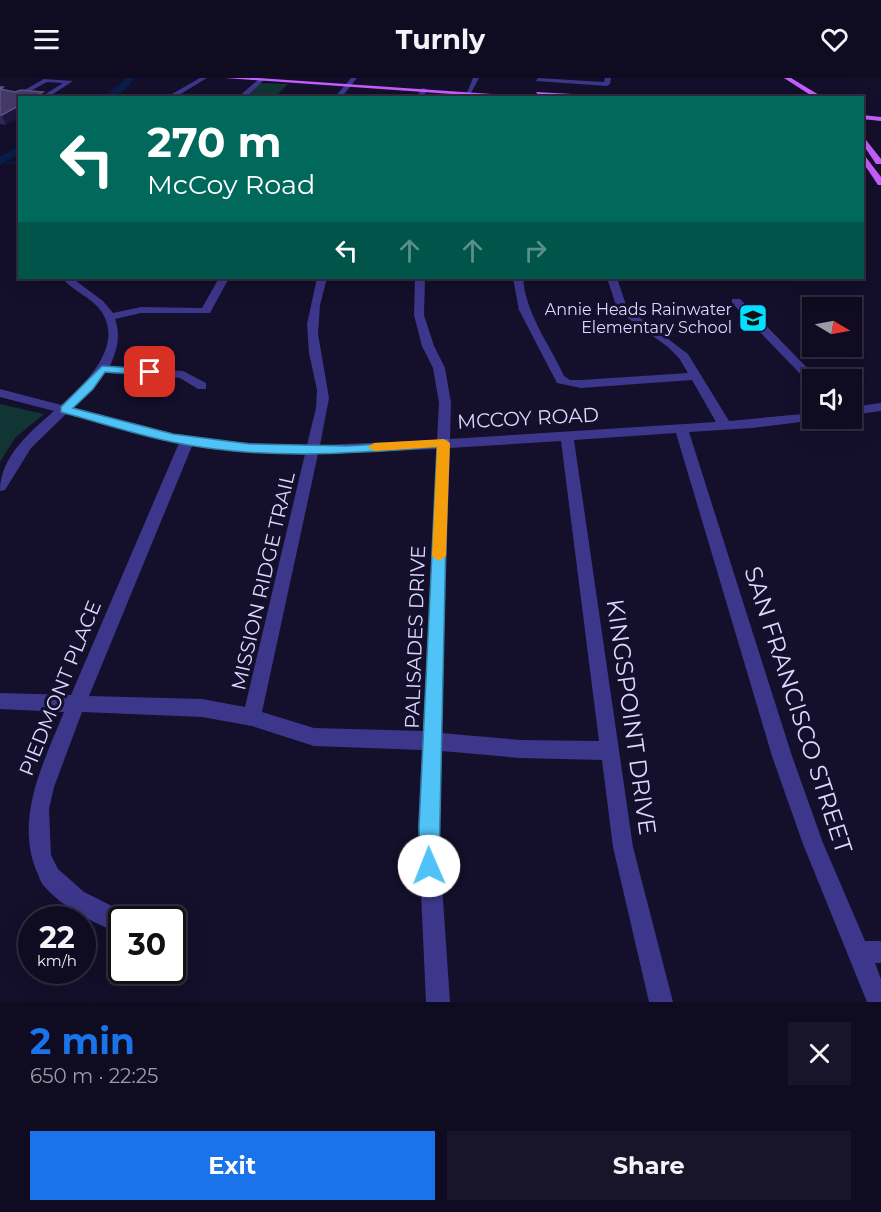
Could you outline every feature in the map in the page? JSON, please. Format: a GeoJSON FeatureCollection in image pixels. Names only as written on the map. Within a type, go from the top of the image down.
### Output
{"type":"FeatureCollection","features":[{"type":"Feature","properties":{"kind":"main road"},"geometry":{"type":"LineString","coordinates":[[228,78],[352,81],[424,90],[470,91]]}},
{"type":"Feature","properties":{"kind":"main road"},"geometry":{"type":"LineString","coordinates":[[292,78],[535,96]]}},
{"type":"Feature","properties":{"kind":"main road"},"geometry":{"type":"LineString","coordinates":[[787,78],[818,96]]}},
{"type":"Feature","properties":{"kind":"main road"},"geometry":{"type":"LineString","coordinates":[[799,78],[830,96]]}},
{"type":"Feature","properties":{"kind":"main road"},"geometry":{"type":"LineString","coordinates":[[864,115],[881,117]]}},
{"type":"Feature","properties":{"kind":"main road"},"geometry":{"type":"LineString","coordinates":[[866,146],[881,164]]}},
{"type":"Feature","properties":{"kind":"main road"},"geometry":{"type":"LineString","coordinates":[[864,157],[881,183]]}},
{"type":"Feature","properties":{"kind":"street"},"geometry":{"type":"LineString","coordinates":[[172,96],[204,78]]}},
{"type":"Feature","properties":{"kind":"street"},"geometry":{"type":"LineString","coordinates":[[470,91],[476,78]]}},
{"type":"Feature","properties":{"kind":"street"},"geometry":{"type":"LineString","coordinates":[[535,96],[539,79],[607,84],[608,78]]}},
{"type":"Feature","properties":{"kind":"street"},"geometry":{"type":"LineString","coordinates":[[18,98],[15,97],[46,80],[69,81],[45,96]]}},
{"type":"Feature","properties":{"kind":"street"},"geometry":{"type":"LineString","coordinates":[[242,96],[261,80]]}},
{"type":"Feature","properties":{"kind":"street"},"geometry":{"type":"LineString","coordinates":[[339,96],[352,81]]}},
{"type":"Feature","properties":{"kind":"street"},"geometry":{"type":"LineString","coordinates":[[420,96],[424,90]]}},
{"type":"Feature","properties":{"kind":"street"},"geometry":{"type":"LineString","coordinates":[[0,486],[25,447],[89,387],[102,369],[112,338],[110,317],[102,305],[69,279]]}},
{"type":"Feature","properties":{"kind":"street"},"geometry":{"type":"LineString","coordinates":[[110,317],[141,310],[206,311],[223,279]]}},
{"type":"Feature","properties":{"kind":"street","name":"MISSION RIDGE TRAIL"},"geometry":{"type":"LineString","coordinates":[[252,717],[313,450],[325,387],[314,352],[313,321],[314,306],[322,279]]}},
{"type":"Feature","properties":{"kind":"street","name":"PALISADES DRIVE"},"geometry":{"type":"LineString","coordinates":[[420,279],[419,315],[428,346],[439,368],[444,391],[429,856],[438,1002]]}},
{"type":"Feature","properties":{"kind":"street"},"geometry":{"type":"LineString","coordinates":[[518,279],[521,307],[528,324],[551,359],[559,378],[565,382],[581,384],[697,376]]}},
{"type":"Feature","properties":{"kind":"street"},"geometry":{"type":"LineString","coordinates":[[612,279],[622,309],[672,345],[697,376],[725,426]]}},
{"type":"Feature","properties":{"kind":"street"},"geometry":{"type":"LineString","coordinates":[[736,301],[802,369]]}},
{"type":"Feature","properties":{"kind":"street"},"geometry":{"type":"LineString","coordinates":[[102,369],[183,375],[202,386]]}},
{"type":"Feature","properties":{"kind":"street","name":"MCCOY ROAD"},"geometry":{"type":"LineString","coordinates":[[0,393],[187,441],[250,448],[313,450],[681,429],[802,418]]}},
{"type":"Feature","properties":{"kind":"street"},"geometry":{"type":"LineString","coordinates":[[862,410],[881,407]]}},
{"type":"Feature","properties":{"kind":"street","name":"SAN FRANCISCO STREET"},"geometry":{"type":"LineString","coordinates":[[681,429],[782,756],[813,844],[870,952],[879,1002]]}},
{"type":"Feature","properties":{"kind":"street","name":"KINGSPOINT DRIVE"},"geometry":{"type":"LineString","coordinates":[[567,436],[622,848],[661,1002]]}},
{"type":"Feature","properties":{"kind":"street","name":"PIEDMONT PLACE"},"geometry":{"type":"LineString","coordinates":[[108,916],[76,900],[50,877],[41,855],[38,837],[40,802],[76,704],[187,441]]}},
{"type":"Feature","properties":{"kind":"street"},"geometry":{"type":"LineString","coordinates":[[0,701],[202,708],[252,717],[314,737],[432,741],[520,749],[611,752]]}},
{"type":"Feature","properties":{"kind":"green space"},"geometry":{"type":"Polygon","coordinates":[[[260,83],[288,84],[276,96],[246,96],[260,83]]]}},
{"type":"Feature","properties":{"kind":"green space"},"geometry":{"type":"Polygon","coordinates":[[[0,404],[44,414],[15,438],[0,462],[0,404]]]}},
{"type":"Feature","properties":{"kind":"building"},"geometry":{"type":"Polygon","coordinates":[[[0,89],[15,92],[21,90],[43,92],[36,96],[18,96],[18,106],[0,115],[0,89]]]}},
{"type":"Feature","properties":{"kind":"waterway"},"geometry":{"type":"LineString","coordinates":[[109,96],[121,89],[131,78]]}},
{"type":"Feature","properties":{"kind":"waterway"},"geometry":{"type":"LineString","coordinates":[[0,162],[18,149]]}},
{"type":"Feature","properties":{"kind":"waterway"},"geometry":{"type":"LineString","coordinates":[[4,161],[10,164],[18,162]]}},
{"type":"Feature","properties":{"kind":"slow traffic"},"geometry":{"type":"LineString","coordinates":[[374,447],[444,443],[439,556]]}},
{"type":"Feature","properties":{"kind":"place","name":"Annie Heads Rainwater Elementary School"},"geometry":{"type":"Point","coordinates":[753,318]}},
{"type":"Feature","properties":{"kind":"route"},"geometry":{"type":"LineString","coordinates":[[150,372],[102,369],[89,387],[65,409],[129,428],[215,445],[294,450],[347,450],[444,443],[428,827],[429,866]]}}]}
